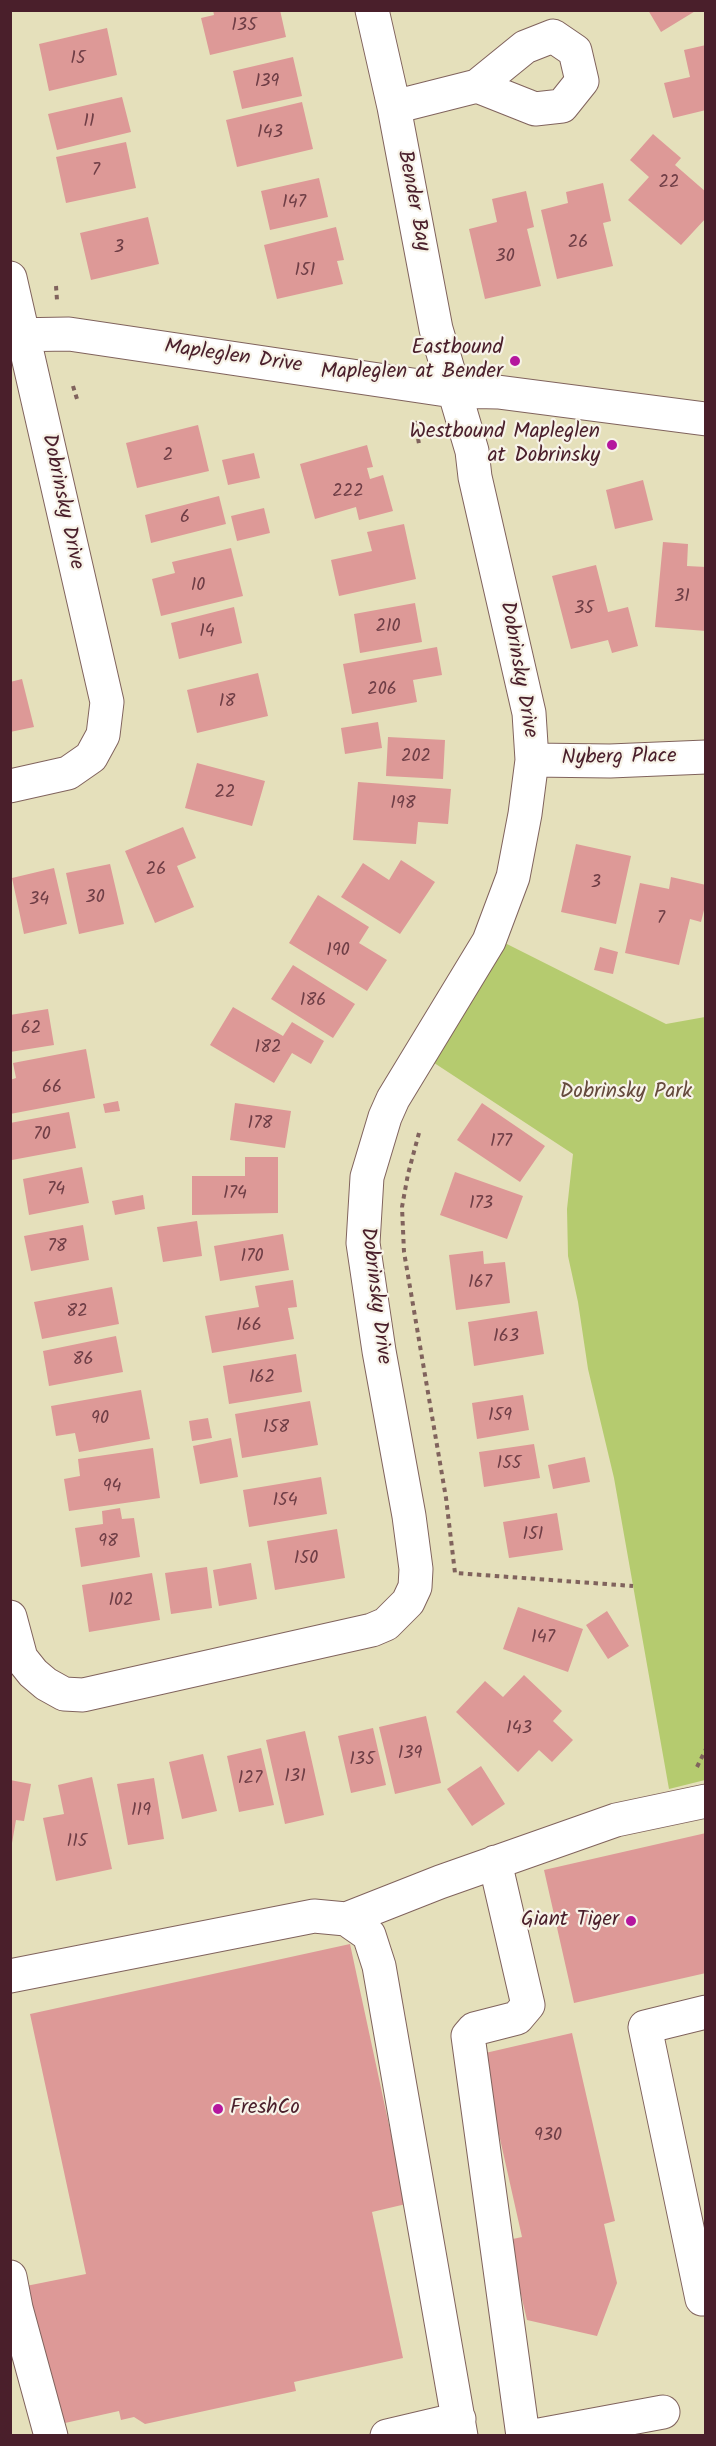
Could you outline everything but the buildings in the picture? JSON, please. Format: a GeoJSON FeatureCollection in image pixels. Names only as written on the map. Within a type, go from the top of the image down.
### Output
{"type":"FeatureCollection","features":[{"type":"Feature","properties":{"kind":"street","name":"Bender Bay"},"geometry":{"type":"LineString","coordinates":[[372,10],[394,107],[436,329],[453,391]]}},
{"type":"Feature","properties":{"kind":"street"},"geometry":{"type":"LineString","coordinates":[[394,107],[477,86]]}},
{"type":"Feature","properties":{"kind":"street"},"geometry":{"type":"LineString","coordinates":[[10,278],[17,335]]}},
{"type":"Feature","properties":{"kind":"street","name":"Mapleglen Drive"},"geometry":{"type":"LineString","coordinates":[[17,335],[69,334],[453,391],[498,393],[705,420]]}},
{"type":"Feature","properties":{"kind":"street","name":"Dobrinsky Drive"},"geometry":{"type":"LineString","coordinates":[[10,786],[68,773],[91,757],[103,735],[107,702],[17,335]]}},
{"type":"Feature","properties":{"kind":"street","name":"Dobrinsky Drive"},"geometry":{"type":"LineString","coordinates":[[10,1617],[21,1658],[33,1673],[63,1694],[83,1695],[372,1630],[386,1624],[408,1602],[415,1587],[416,1569],[363,1243],[367,1177],[385,1117],[393,1099],[491,936],[513,878],[532,760],[529,713],[475,477],[472,451],[453,391]]}},
{"type":"Feature","properties":{"kind":"street","name":"Nyberg Place"},"geometry":{"type":"LineString","coordinates":[[532,760],[609,761],[705,757]]}},
{"type":"Feature","properties":{"kind":"street"},"geometry":{"type":"LineString","coordinates":[[10,1976],[314,1916],[346,1919],[495,1862],[616,1820],[705,1801]]}},
{"type":"Feature","properties":{"kind":"street"},"geometry":{"type":"LineString","coordinates":[[495,1862],[528,2005],[517,2018],[474,2029],[468,2036],[523,2436]]}},
{"type":"Feature","properties":{"kind":"street"},"geometry":{"type":"LineString","coordinates":[[346,1919],[369,1935],[379,1966],[460,2427],[387,2436]]}},
{"type":"Feature","properties":{"kind":"street"},"geometry":{"type":"LineString","coordinates":[[702,2299],[645,2027],[705,2012]]}},
{"type":"Feature","properties":{"kind":"street"},"geometry":{"type":"LineString","coordinates":[[12,2298],[51,2436]]}},
{"type":"Feature","properties":{"kind":"street"},"geometry":{"type":"LineString","coordinates":[[534,2436],[663,2412]]}},
{"type":"Feature","properties":{"kind":"path"},"geometry":{"type":"LineString","coordinates":[[419,1133],[402,1207],[404,1252],[446,1498],[455,1573],[633,1586]]}},
{"type":"Feature","properties":{"kind":"green space","name":"Dobrinsky Park"},"geometry":{"type":"Polygon","coordinates":[[[491,936],[666,1024],[705,1017],[705,1780],[669,1789],[614,1478],[588,1369],[578,1302],[568,1256],[567,1209],[573,1154],[419,1053],[491,936]]]}},
{"type":"Feature","properties":{"kind":"place","name":"Eastbound Mapleglen at Bender"},"geometry":{"type":"Point","coordinates":[515,361]}},
{"type":"Feature","properties":{"kind":"place","name":"Westbound Mapleglen at Dobrinsky"},"geometry":{"type":"Point","coordinates":[612,445]}},
{"type":"Feature","properties":{"kind":"place","name":"Giant Tiger"},"geometry":{"type":"Point","coordinates":[631,1921]}},
{"type":"Feature","properties":{"kind":"place","name":"FreshCo"},"geometry":{"type":"Point","coordinates":[218,2109]}}]}
